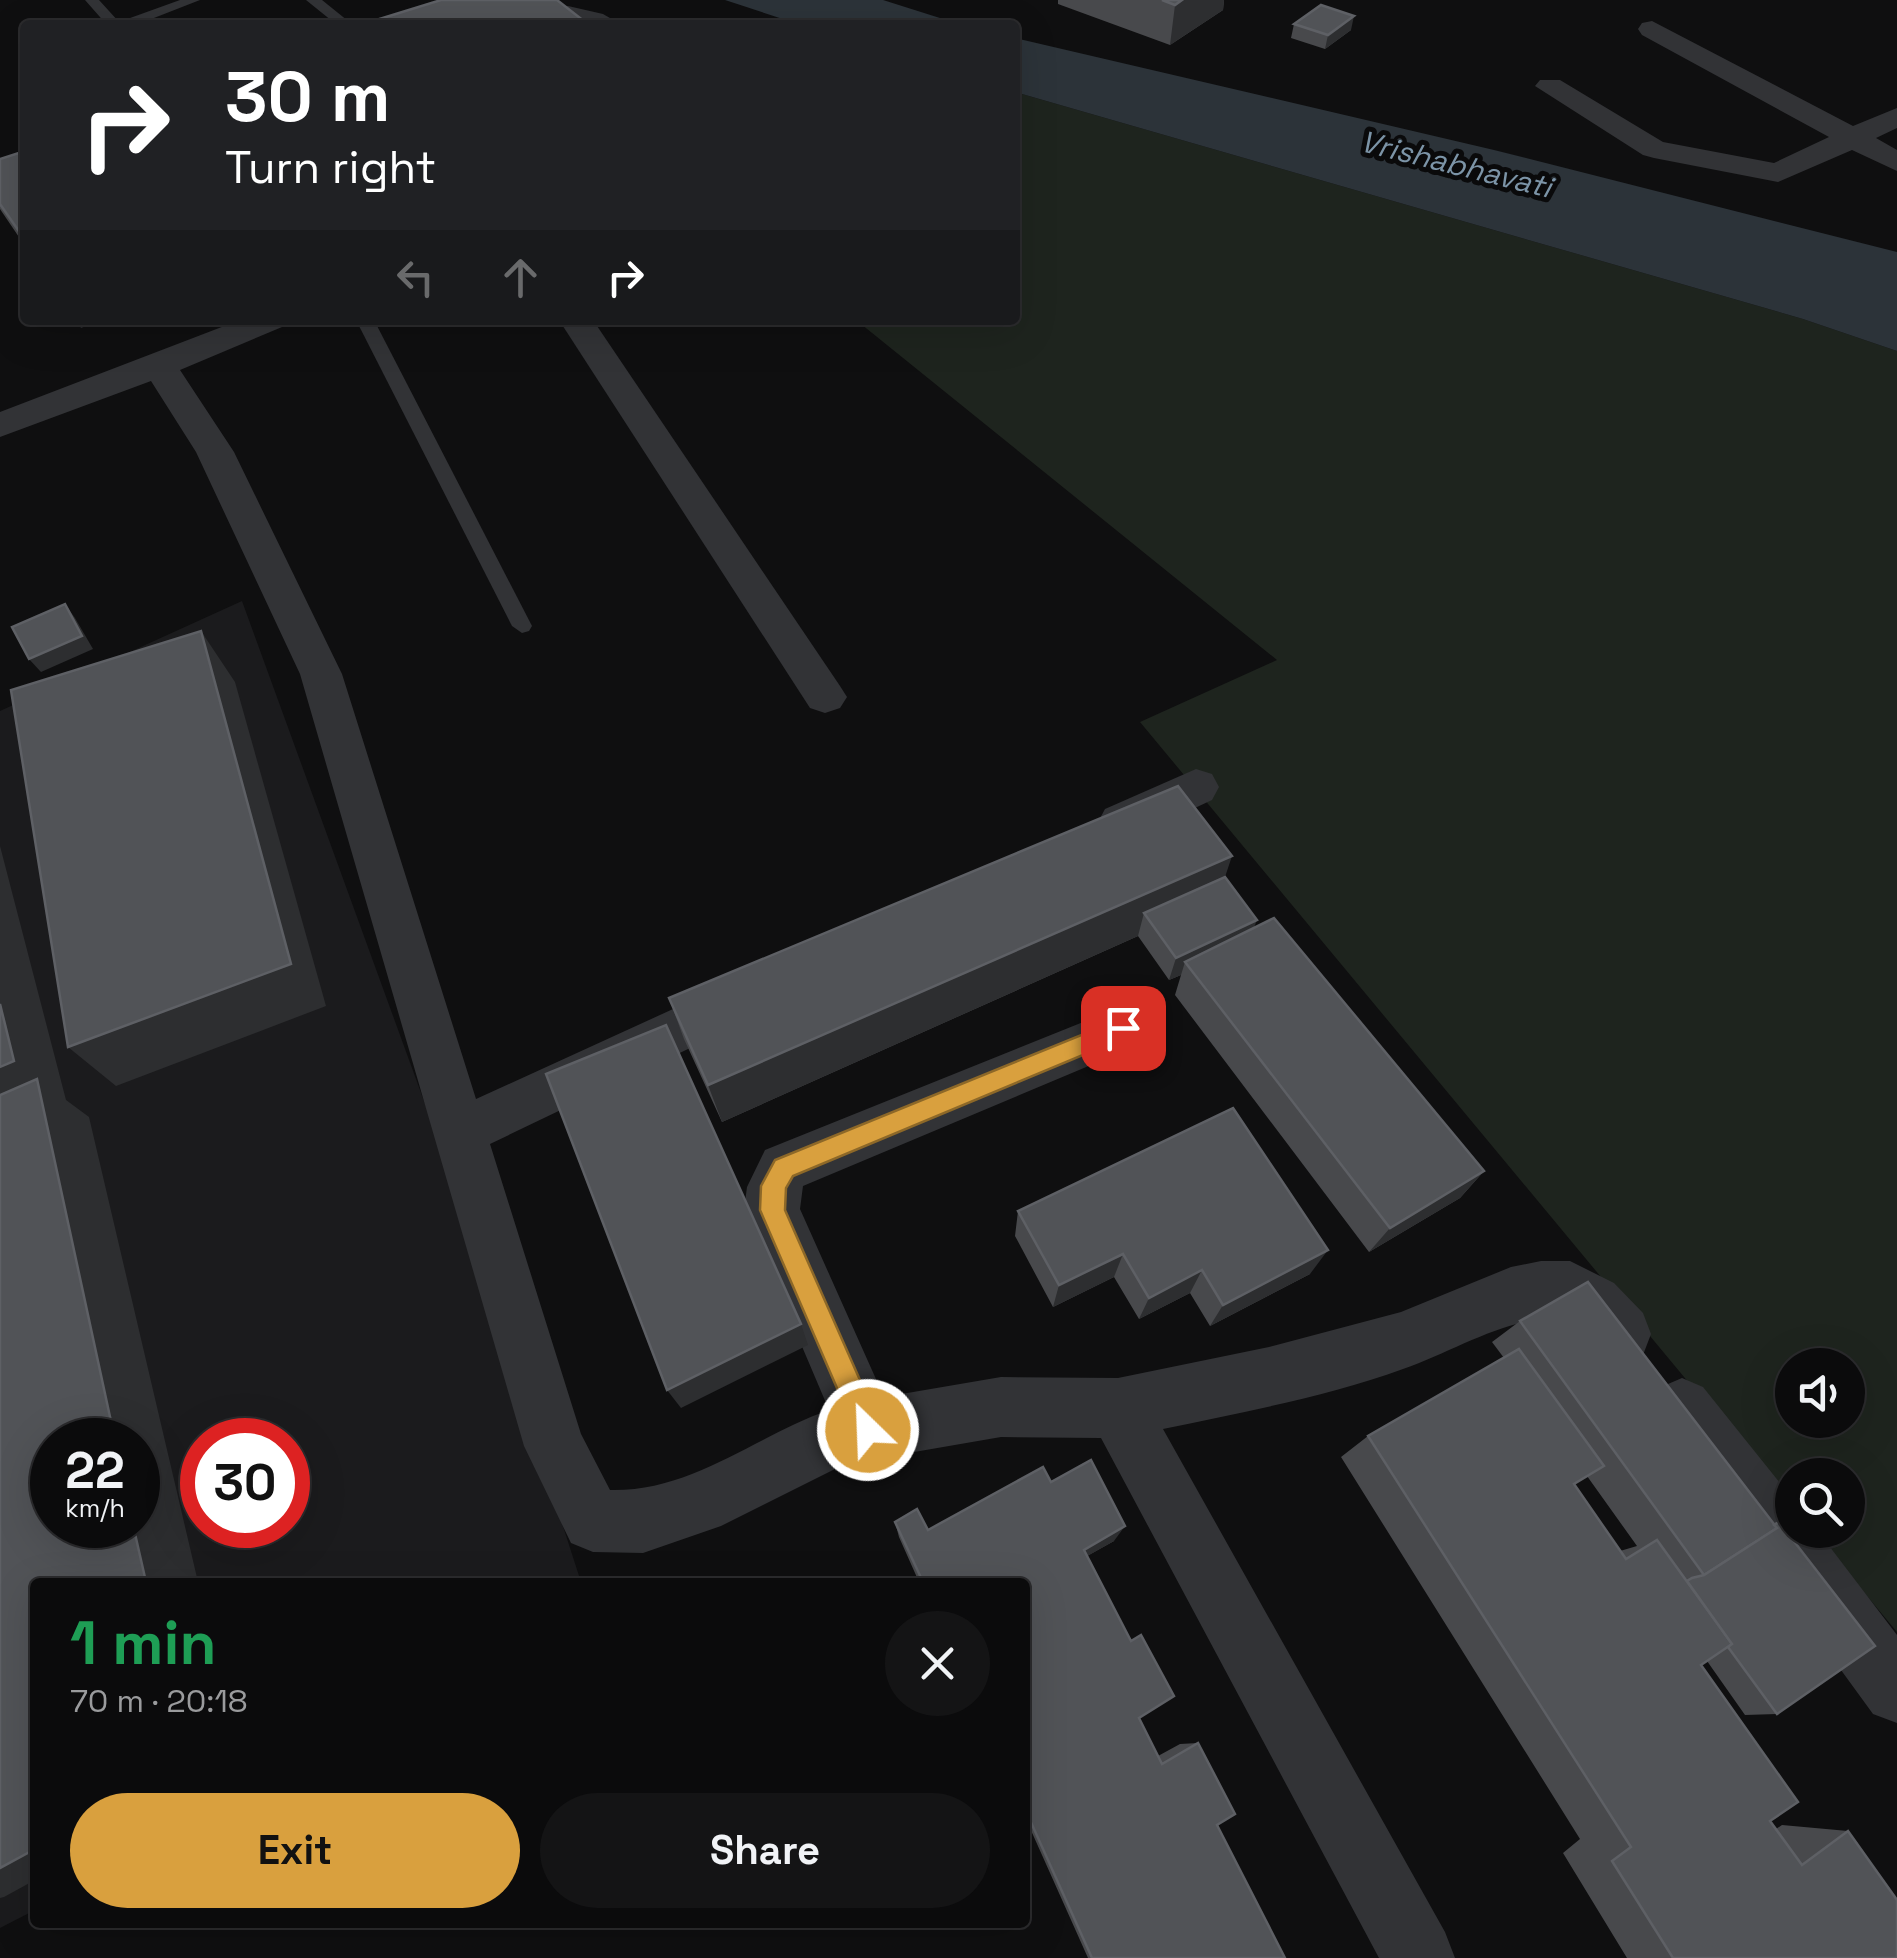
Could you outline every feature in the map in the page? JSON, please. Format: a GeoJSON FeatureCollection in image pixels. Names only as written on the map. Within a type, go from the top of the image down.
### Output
{"type":"FeatureCollection","features":[{"type":"Feature","properties":{"kind":"street"},"geometry":{"type":"LineString","coordinates":[[1652,29],[1897,162]]}},
{"type":"Feature","properties":{"kind":"street"},"geometry":{"type":"LineString","coordinates":[[1550,86],[1654,149],[1778,173],[1897,117]]}},
{"type":"Feature","properties":{"kind":"street"},"geometry":{"type":"LineString","coordinates":[[0,425],[258,325]]}},
{"type":"Feature","properties":{"kind":"street"},"geometry":{"type":"LineString","coordinates":[[579,325],[825,697]]}},
{"type":"Feature","properties":{"kind":"street"},"geometry":{"type":"LineString","coordinates":[[159,366],[215,452],[320,674],[554,1446],[593,1521],[643,1522],[721,1495],[826,1441],[868,1430],[1001,1407],[1118,1408],[1270,1376],[1401,1340],[1511,1295],[1542,1288],[1570,1289],[1594,1304],[1734,1471],[1897,1690]]}},
{"type":"Feature","properties":{"kind":"street"},"geometry":{"type":"LineString","coordinates":[[1088,838],[1196,787]]}},
{"type":"Feature","properties":{"kind":"street"},"geometry":{"type":"LineString","coordinates":[[460,1132],[783,980]]}},
{"type":"Feature","properties":{"kind":"street"},"geometry":{"type":"LineString","coordinates":[[868,1430],[772,1210],[774,1186],[784,1168],[1123,1028]]}},
{"type":"Feature","properties":{"kind":"street"},"geometry":{"type":"LineString","coordinates":[[1118,1408],[1419,1958]]}},
{"type":"Feature","properties":{"kind":"lane"},"geometry":{"type":"LineString","coordinates":[[92,0],[110,20]]}},
{"type":"Feature","properties":{"kind":"lane"},"geometry":{"type":"LineString","coordinates":[[137,20],[193,0]]}},
{"type":"Feature","properties":{"kind":"lane"},"geometry":{"type":"LineString","coordinates":[[313,0],[339,20]]}},
{"type":"Feature","properties":{"kind":"lane"},"geometry":{"type":"LineString","coordinates":[[504,20],[554,4],[592,8],[608,20]]}},
{"type":"Feature","properties":{"kind":"lane"},"geometry":{"type":"LineString","coordinates":[[368,325],[522,626]]}},
{"type":"Feature","properties":{"kind":"shaded area"},"geometry":{"type":"Polygon","coordinates":[[[1020,93],[1803,319],[1897,351],[1897,1632],[1827,1548],[1865,1548],[1865,1458],[1775,1458],[1775,1487],[1140,722],[1277,660],[862,325],[1020,325],[1020,93]]]}},
{"type":"Feature","properties":{"kind":"shaded area"},"geometry":{"type":"Polygon","coordinates":[[[242,601],[440,1145],[580,1578],[30,1578],[30,1913],[0,1928],[0,711],[242,601]]]}},
{"type":"Feature","properties":{"kind":"water"},"geometry":{"type":"Polygon","coordinates":[[[725,0],[883,0],[946,20],[786,20],[725,0]]]}},
{"type":"Feature","properties":{"kind":"water","name":"Vrishabhavati"},"geometry":{"type":"Polygon","coordinates":[[[1020,39],[1494,150],[1897,252],[1897,351],[1803,319],[1020,93],[1020,39]]]}},
{"type":"Feature","properties":{"kind":"building"},"geometry":{"type":"Polygon","coordinates":[[[441,0],[557,0],[583,20],[376,20],[441,0]]]}},
{"type":"Feature","properties":{"kind":"building"},"geometry":{"type":"Polygon","coordinates":[[[1321,5],[1354,16],[1328,35],[1294,24],[1321,5]]]}},
{"type":"Feature","properties":{"kind":"building"},"geometry":{"type":"Polygon","coordinates":[[[20,153],[20,233],[0,204],[0,159],[20,153]]]}},
{"type":"Feature","properties":{"kind":"building"},"geometry":{"type":"Polygon","coordinates":[[[65,604],[82,636],[29,659],[12,627],[65,604]]]}},
{"type":"Feature","properties":{"kind":"building"},"geometry":{"type":"Polygon","coordinates":[[[201,631],[291,964],[68,1047],[11,690],[201,631]]]}},
{"type":"Feature","properties":{"kind":"building"},"geometry":{"type":"Polygon","coordinates":[[[1178,786],[1232,856],[708,1085],[669,998],[1178,786]]]}},
{"type":"Feature","properties":{"kind":"building"},"geometry":{"type":"Polygon","coordinates":[[[1225,877],[1257,920],[1176,958],[1144,913],[1225,877]]]}},
{"type":"Feature","properties":{"kind":"building"},"geometry":{"type":"Polygon","coordinates":[[[1274,918],[1484,1171],[1390,1228],[1185,962],[1274,918]]]}},
{"type":"Feature","properties":{"kind":"building"},"geometry":{"type":"Polygon","coordinates":[[[0,1004],[14,1061],[0,1067],[0,1004]]]}},
{"type":"Feature","properties":{"kind":"building"},"geometry":{"type":"Polygon","coordinates":[[[666,1025],[801,1324],[667,1390],[546,1074],[666,1025]]]}},
{"type":"Feature","properties":{"kind":"building"},"geometry":{"type":"Polygon","coordinates":[[[37,1079],[110,1418],[30,1418],[30,1548],[138,1548],[145,1578],[30,1578],[30,1852],[0,1868],[0,1095],[37,1079]]]}},
{"type":"Feature","properties":{"kind":"building"},"geometry":{"type":"Polygon","coordinates":[[[1233,1108],[1328,1250],[1223,1305],[1202,1270],[1149,1298],[1123,1254],[1059,1285],[1018,1211],[1233,1108]]]}},
{"type":"Feature","properties":{"kind":"building"},"geometry":{"type":"Polygon","coordinates":[[[1588,1282],[1775,1529],[1704,1575],[1520,1321],[1588,1282]]]}},
{"type":"Feature","properties":{"kind":"building"},"geometry":{"type":"Polygon","coordinates":[[[1519,1349],[1604,1466],[1574,1484],[1626,1559],[1657,1540],[1732,1644],[1701,1665],[1798,1802],[1770,1821],[1802,1865],[1848,1831],[1897,1900],[1897,1958],[1673,1958],[1612,1861],[1631,1847],[1368,1436],[1519,1349]]]}},
{"type":"Feature","properties":{"kind":"building"},"geometry":{"type":"Polygon","coordinates":[[[1091,1460],[1125,1526],[1084,1550],[1131,1641],[1141,1635],[1174,1696],[1139,1718],[1162,1764],[1198,1743],[1235,1814],[1217,1825],[1285,1958],[1092,1958],[1030,1820],[1030,1578],[921,1578],[895,1522],[917,1509],[928,1530],[1043,1467],[1051,1482],[1091,1460]]]}},
{"type":"Feature","properties":{"kind":"building"},"geometry":{"type":"Polygon","coordinates":[[[1775,1529],[1775,1548],[1799,1548],[1875,1646],[1777,1714],[1728,1647],[1732,1644],[1687,1581],[1704,1575],[1775,1529]]]}},
{"type":"Feature","properties":{"kind":"route"},"geometry":{"type":"LineString","coordinates":[[868,1430],[772,1210],[774,1186],[784,1168],[1123,1028]]}}]}
